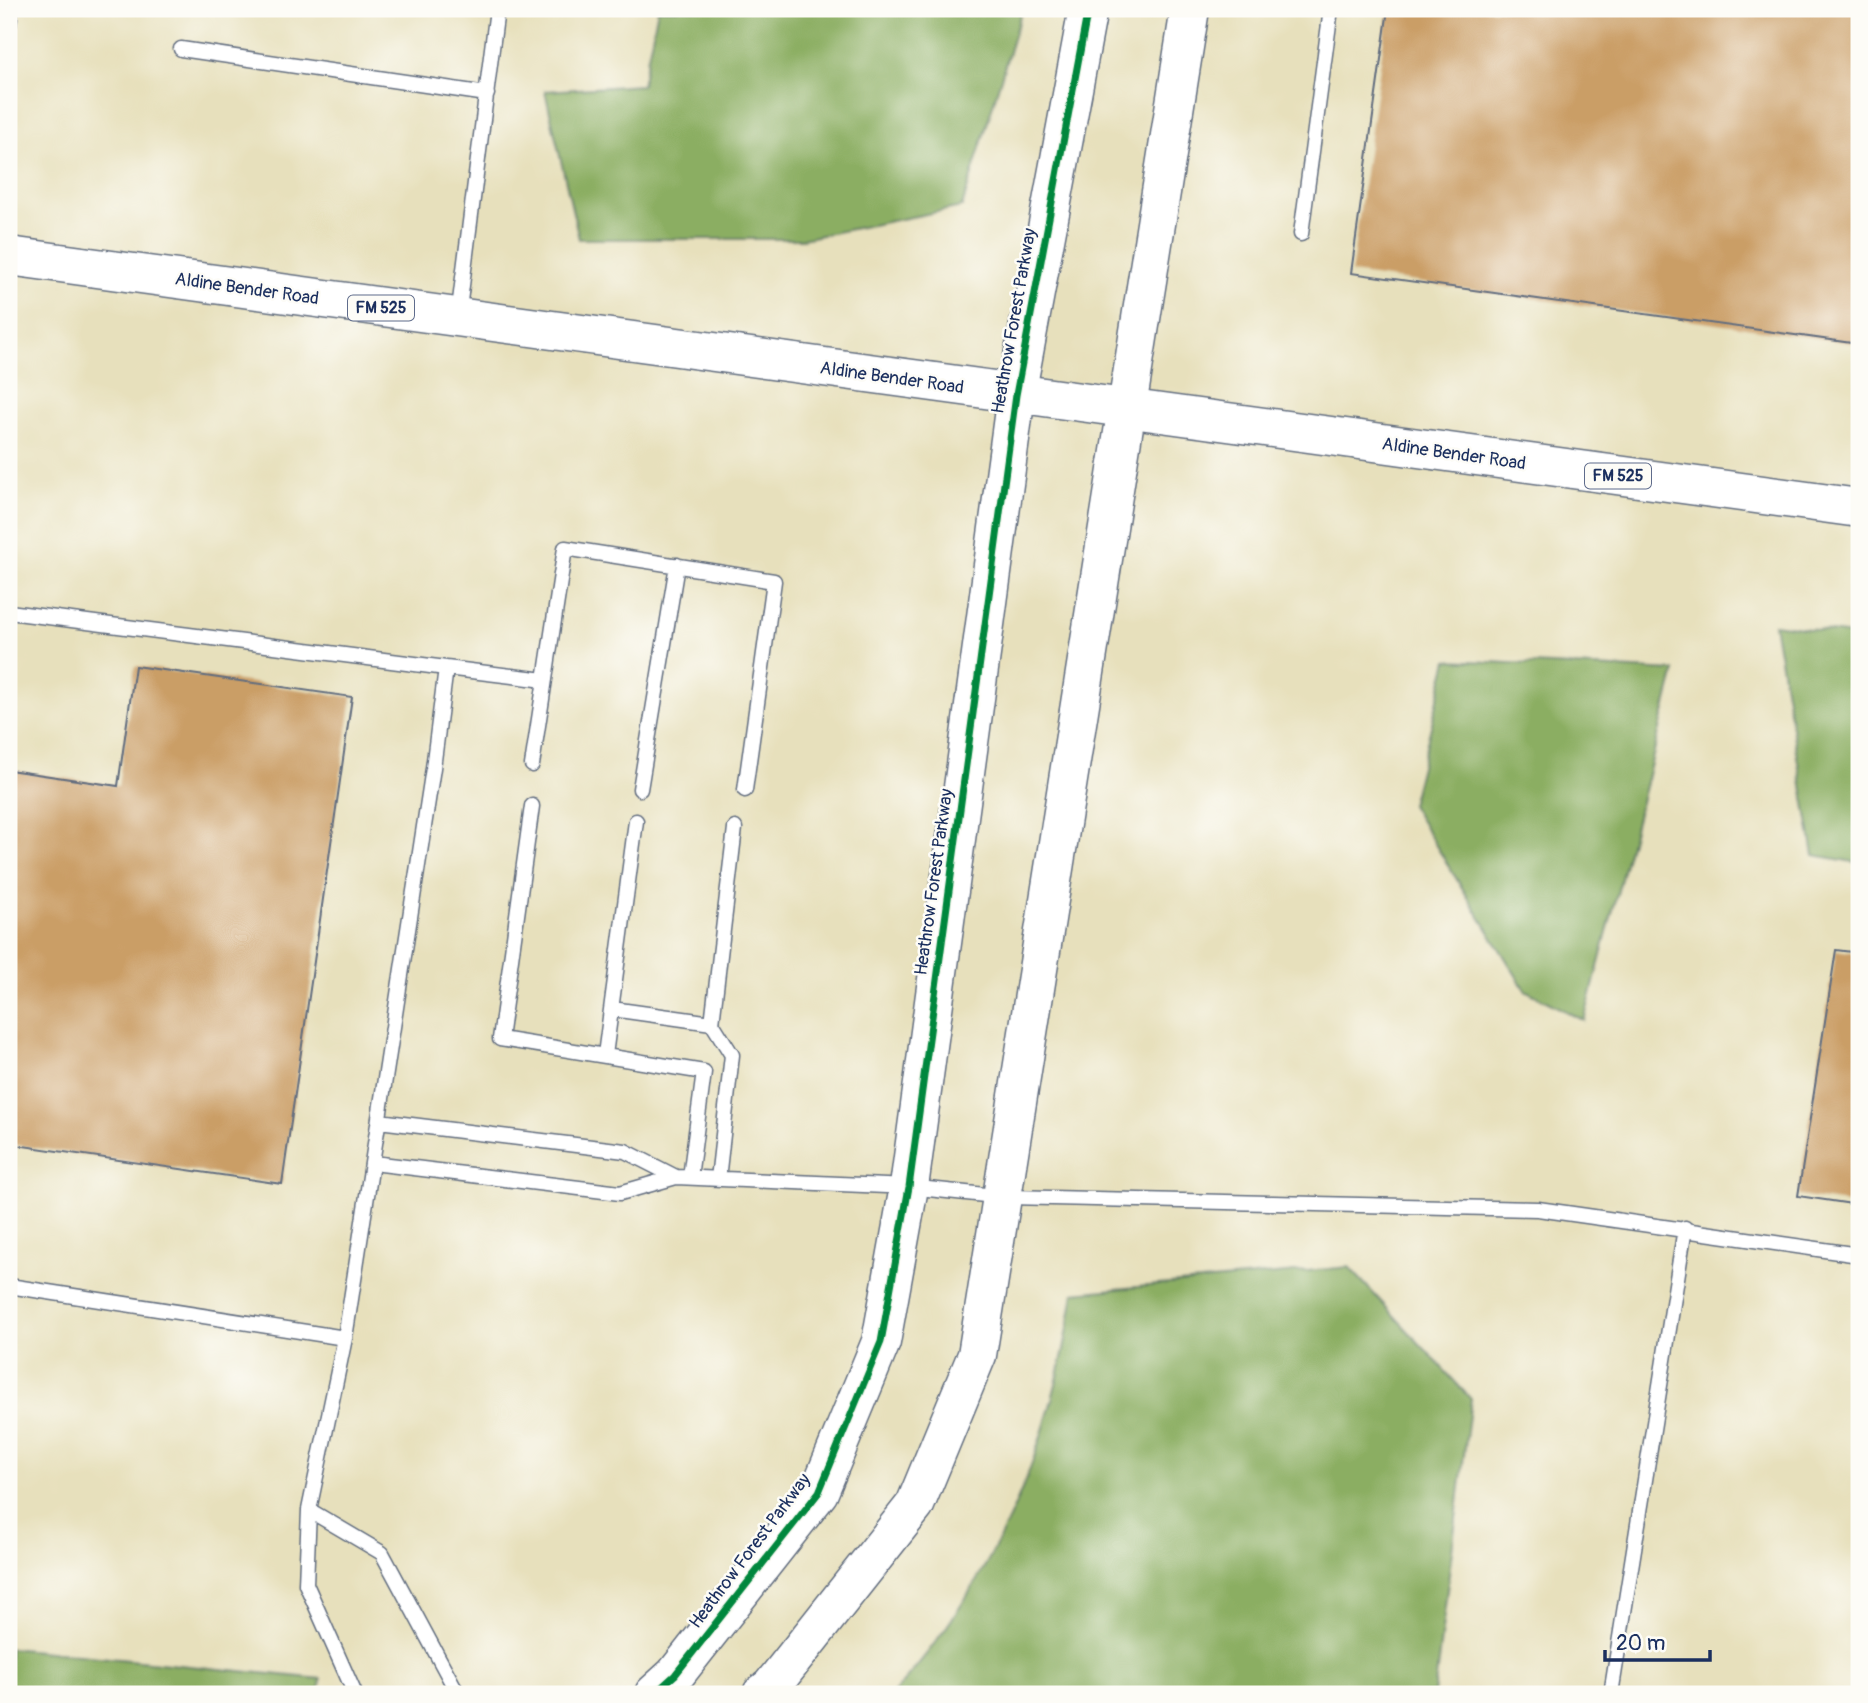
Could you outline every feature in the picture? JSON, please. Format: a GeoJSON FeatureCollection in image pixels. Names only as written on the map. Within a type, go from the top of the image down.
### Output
{"type":"FeatureCollection","features":[{"type":"Feature","properties":{"kind":"street","name":"Heathrow Forest Parkway"},"geometry":{"type":"LineString","coordinates":[[654,1694],[675,1675],[819,1492],[881,1342],[909,1187],[1016,395],[1088,9]]}},
{"type":"Feature","properties":{"kind":"street"},"geometry":{"type":"LineString","coordinates":[[762,1694],[771,1688],[915,1505],[977,1355],[1128,411],[1189,9]]}},
{"type":"Feature","properties":{"kind":"street","name":"Aldine Bender Road"},"geometry":{"type":"LineString","coordinates":[[9,256],[1128,411],[1859,508]]}},
{"type":"Feature","properties":{"kind":"lane"},"geometry":{"type":"LineString","coordinates":[[9,25],[11,9]]}},
{"type":"Feature","properties":{"kind":"lane"},"geometry":{"type":"LineString","coordinates":[[458,318],[497,9]]}},
{"type":"Feature","properties":{"kind":"lane"},"geometry":{"type":"LineString","coordinates":[[1301,234],[1331,9]]}},
{"type":"Feature","properties":{"kind":"lane"},"geometry":{"type":"LineString","coordinates":[[181,50],[486,94]]}},
{"type":"Feature","properties":{"kind":"lane"},"geometry":{"type":"LineString","coordinates":[[532,765],[565,548],[774,581],[745,790]]}},
{"type":"Feature","properties":{"kind":"lane"},"geometry":{"type":"LineString","coordinates":[[640,789],[677,565]]}},
{"type":"Feature","properties":{"kind":"lane"},"geometry":{"type":"LineString","coordinates":[[9,612],[545,680]]}},
{"type":"Feature","properties":{"kind":"lane"},"geometry":{"type":"LineString","coordinates":[[355,1694],[306,1584],[309,1510],[345,1338],[446,668]]}},
{"type":"Feature","properties":{"kind":"lane"},"geometry":{"type":"LineString","coordinates":[[531,806],[500,1039],[704,1072],[683,1177]]}},
{"type":"Feature","properties":{"kind":"lane"},"geometry":{"type":"LineString","coordinates":[[605,1055],[636,821]]}},
{"type":"Feature","properties":{"kind":"lane"},"geometry":{"type":"LineString","coordinates":[[718,1179],[732,1055],[712,1023],[735,828]]}},
{"type":"Feature","properties":{"kind":"lane"},"geometry":{"type":"LineString","coordinates":[[611,1009],[712,1023]]}},
{"type":"Feature","properties":{"kind":"lane"},"geometry":{"type":"LineString","coordinates":[[379,1121],[625,1151],[683,1177]]}},
{"type":"Feature","properties":{"kind":"lane"},"geometry":{"type":"LineString","coordinates":[[373,1163],[620,1193],[683,1177],[909,1187],[1004,1196],[1538,1209],[1859,1255]]}},
{"type":"Feature","properties":{"kind":"lane"},"geometry":{"type":"LineString","coordinates":[[1611,1694],[1685,1228]]}},
{"type":"Feature","properties":{"kind":"lane"},"geometry":{"type":"LineString","coordinates":[[9,1286],[345,1338]]}},
{"type":"Feature","properties":{"kind":"lane"},"geometry":{"type":"LineString","coordinates":[[309,1510],[382,1553],[458,1694]]}},
{"type":"Feature","properties":{"kind":"green space"},"geometry":{"type":"Polygon","coordinates":[[[658,9],[1022,9],[962,207],[802,239],[579,239],[545,91],[642,85],[658,9]]]}},
{"type":"Feature","properties":{"kind":"green space"},"geometry":{"type":"Polygon","coordinates":[[[1774,624],[1859,636],[1859,863],[1814,855],[1774,624]]]}},
{"type":"Feature","properties":{"kind":"green space"},"geometry":{"type":"Polygon","coordinates":[[[1448,660],[1675,671],[1584,1021],[1525,990],[1411,805],[1448,660]]]}},
{"type":"Feature","properties":{"kind":"green space"},"geometry":{"type":"Polygon","coordinates":[[[1349,1267],[1471,1399],[1434,1694],[893,1694],[962,1604],[1014,1507],[1051,1404],[1074,1293],[1349,1267]]]}},
{"type":"Feature","properties":{"kind":"green space"},"geometry":{"type":"Polygon","coordinates":[[[9,1648],[321,1679],[319,1694],[9,1694],[9,1648]]]}},
{"type":"Feature","properties":{"kind":"building"},"geometry":{"type":"Polygon","coordinates":[[[1388,9],[1859,9],[1859,344],[1351,273],[1388,9]]]}},
{"type":"Feature","properties":{"kind":"building"},"geometry":{"type":"Polygon","coordinates":[[[135,666],[352,697],[282,1184],[9,1144],[9,770],[118,786],[135,666]]]}},
{"type":"Feature","properties":{"kind":"building"},"geometry":{"type":"Polygon","coordinates":[[[1836,950],[1859,953],[1859,1205],[1798,1196],[1836,950]]]}},
{"type":"Feature","properties":{"kind":"cycle path"},"geometry":{"type":"LineString","coordinates":[[654,1694],[675,1675],[819,1492],[881,1342],[909,1187],[1016,395],[1088,9]]}}]}
